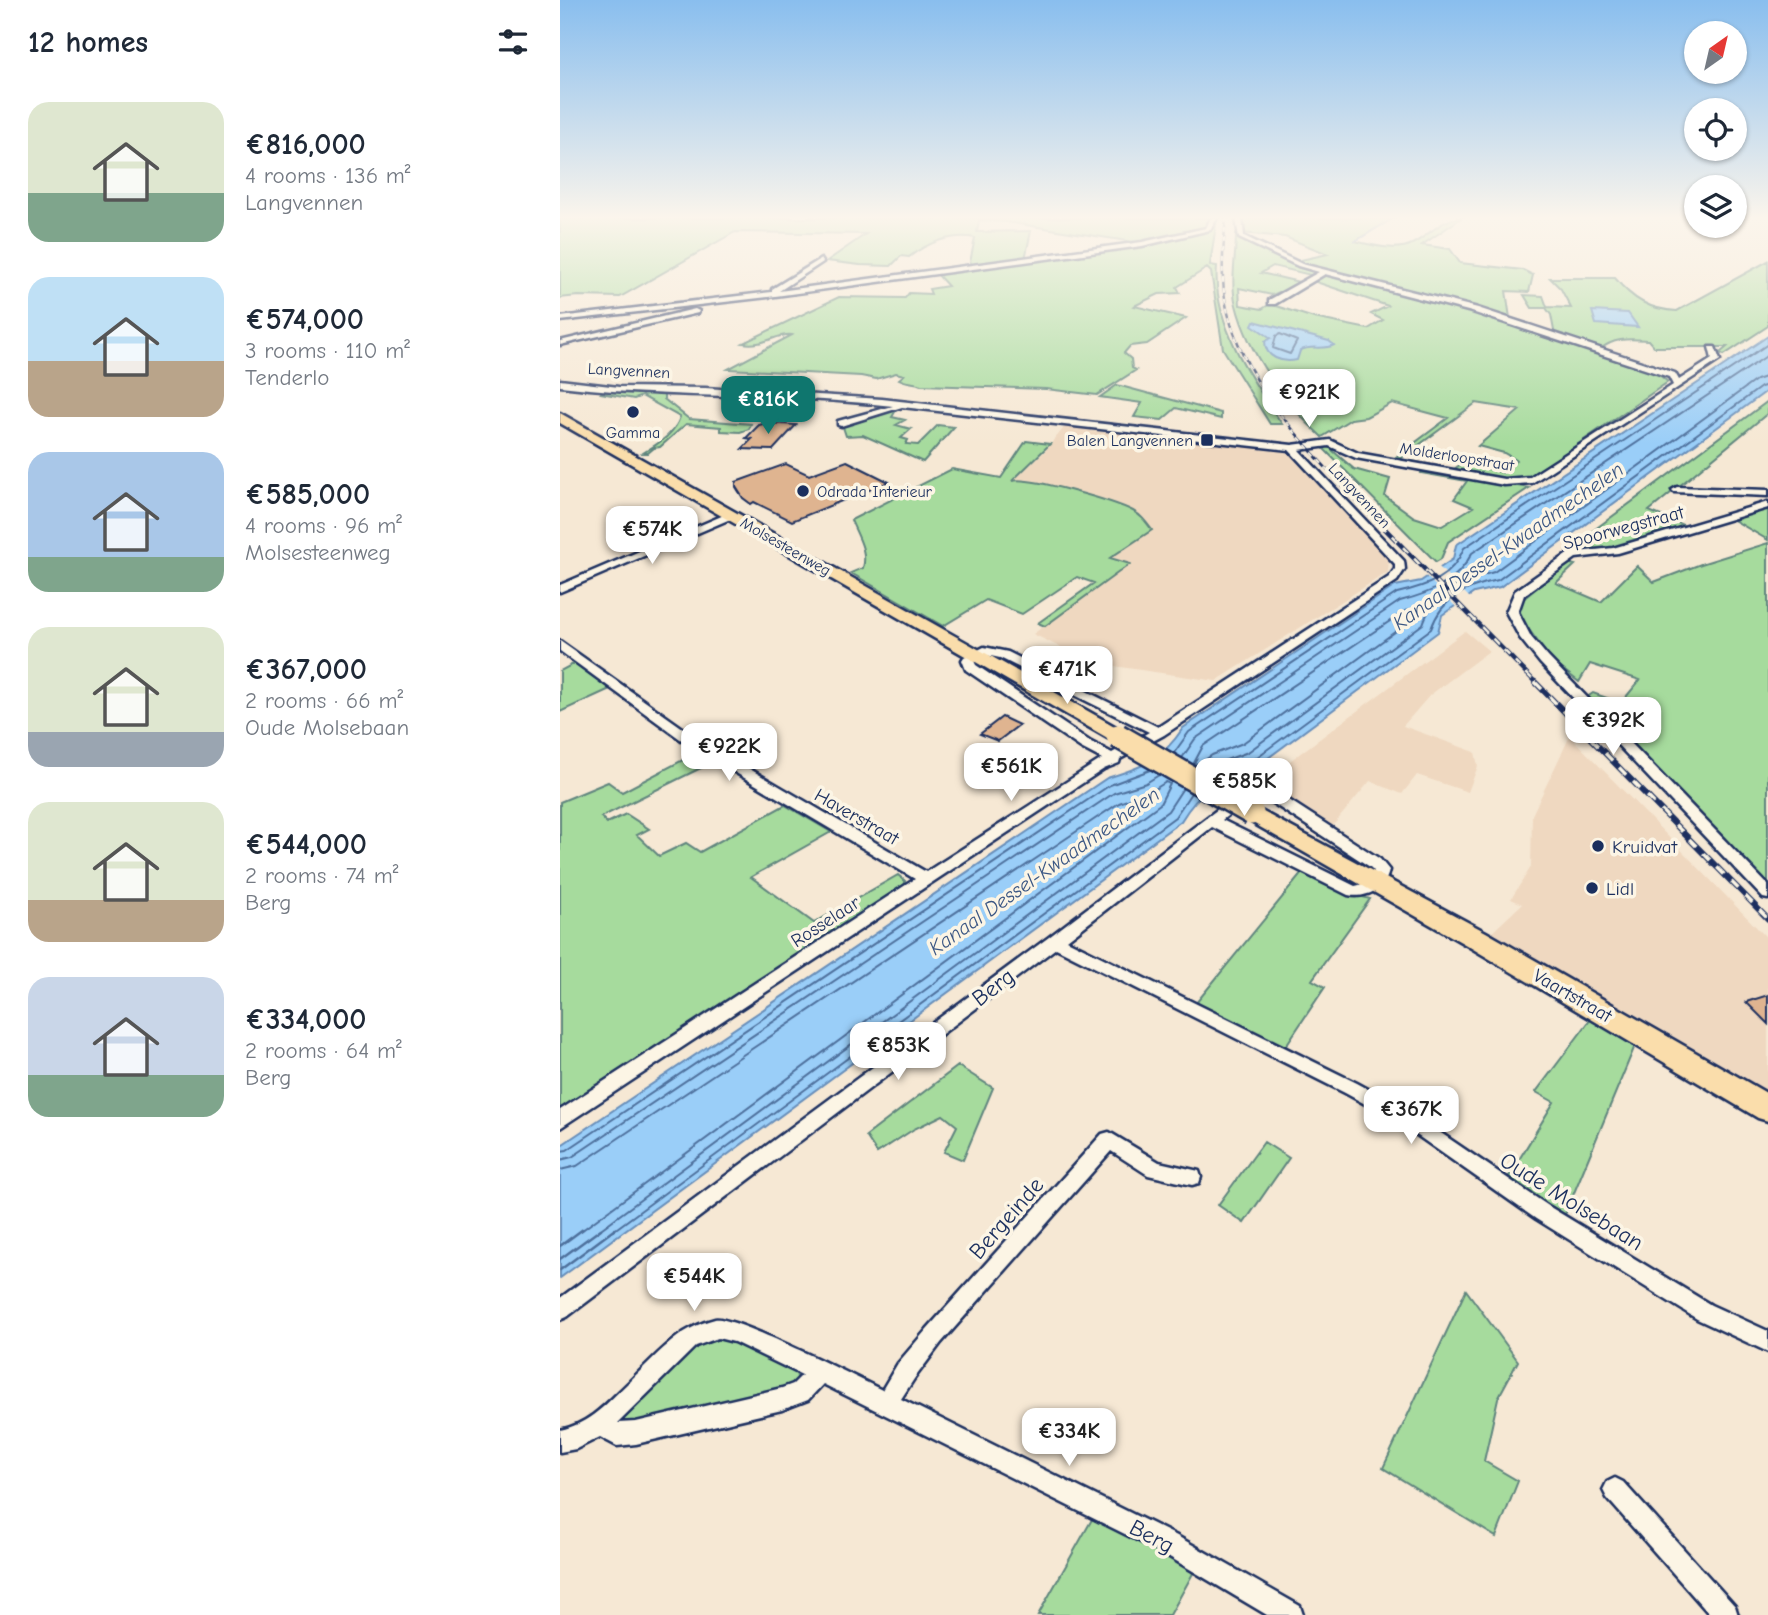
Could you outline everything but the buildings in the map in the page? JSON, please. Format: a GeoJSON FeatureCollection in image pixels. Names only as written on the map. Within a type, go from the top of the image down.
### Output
{"type":"FeatureCollection","features":[{"type":"Feature","properties":{"kind":"main road","name":"Molsesteenweg"},"geometry":{"type":"LineString","coordinates":[[560,417],[1252,813]]}},
{"type":"Feature","properties":{"kind":"main road","name":"Vaartstraat"},"geometry":{"type":"LineString","coordinates":[[1252,813],[1768,1109]]}},
{"type":"Feature","properties":{"kind":"street"},"geometry":{"type":"LineString","coordinates":[[560,343],[771,293]]}},
{"type":"Feature","properties":{"kind":"street"},"geometry":{"type":"LineString","coordinates":[[560,319],[780,293]]}},
{"type":"Feature","properties":{"kind":"street"},"geometry":{"type":"LineString","coordinates":[[1272,302],[1287,293]]}},
{"type":"Feature","properties":{"kind":"street"},"geometry":{"type":"LineString","coordinates":[[1411,293],[1475,310],[1672,375],[1690,377]]}},
{"type":"Feature","properties":{"kind":"street","name":"Molderloopstraat"},"geometry":{"type":"LineString","coordinates":[[1292,448],[1329,443],[1356,455],[1504,482],[1524,482],[1532,480],[1716,360],[1712,349]]}},
{"type":"Feature","properties":{"kind":"street"},"geometry":{"type":"LineString","coordinates":[[1672,375],[1677,385]]}},
{"type":"Feature","properties":{"kind":"street","name":"Langvennen"},"geometry":{"type":"LineString","coordinates":[[560,383],[619,390],[705,391],[906,404],[1292,448],[1400,563],[1400,569],[1393,579],[1114,760]]}},
{"type":"Feature","properties":{"kind":"street","name":"Langvennen"},"geometry":{"type":"LineString","coordinates":[[841,423],[906,404]]}},
{"type":"Feature","properties":{"kind":"street"},"geometry":{"type":"LineString","coordinates":[[1677,490],[1768,493]]}},
{"type":"Feature","properties":{"kind":"street","name":"Spoorwegstraat"},"geometry":{"type":"LineString","coordinates":[[1768,505],[1614,551],[1573,555],[1519,593],[1512,612],[1526,638],[1544,660],[1768,894]]}},
{"type":"Feature","properties":{"kind":"street"},"geometry":{"type":"LineString","coordinates":[[560,589],[731,515]]}},
{"type":"Feature","properties":{"kind":"street","name":"Haverstraat"},"geometry":{"type":"LineString","coordinates":[[560,645],[692,741],[926,879]]}},
{"type":"Feature","properties":{"kind":"street","name":"Molsesteenweg"},"geometry":{"type":"LineString","coordinates":[[975,654],[991,651],[1004,655],[1159,732]]}},
{"type":"Feature","properties":{"kind":"street"},"geometry":{"type":"LineString","coordinates":[[975,654],[968,660],[970,667],[1086,745],[1114,760]]}},
{"type":"Feature","properties":{"kind":"street","name":"Rosselaar"},"geometry":{"type":"LineString","coordinates":[[560,1120],[1099,766],[1114,760]]}},
{"type":"Feature","properties":{"kind":"street","name":"Berg"},"geometry":{"type":"LineString","coordinates":[[560,1310],[1256,788],[1284,803],[1375,863],[1382,870],[1376,884]]}},
{"type":"Feature","properties":{"kind":"street"},"geometry":{"type":"LineString","coordinates":[[1211,821],[1338,886],[1353,891],[1364,890],[1376,884]]}},
{"type":"Feature","properties":{"kind":"street","name":"Oude Molsebaan"},"geometry":{"type":"LineString","coordinates":[[1055,941],[1352,1088],[1404,1117],[1543,1213],[1704,1312],[1768,1342]]}},
{"type":"Feature","properties":{"kind":"street","name":"Bergeinde"},"geometry":{"type":"LineString","coordinates":[[887,1403],[906,1371],[934,1336],[1109,1140],[1156,1170],[1192,1177]]}},
{"type":"Feature","properties":{"kind":"street","name":"Berg"},"geometry":{"type":"LineString","coordinates":[[560,1441],[576,1438],[601,1424],[689,1339],[718,1328],[737,1333],[821,1371],[1169,1544],[1291,1615]]}},
{"type":"Feature","properties":{"kind":"street"},"geometry":{"type":"LineString","coordinates":[[601,1424],[617,1435],[689,1422],[782,1399],[800,1392],[821,1371]]}},
{"type":"Feature","properties":{"kind":"street"},"geometry":{"type":"LineString","coordinates":[[1615,1490],[1726,1615]]}},
{"type":"Feature","properties":{"kind":"shaded area"},"geometry":{"type":"Polygon","coordinates":[[[1067,424],[1281,449],[1291,454],[1381,547],[1389,559],[1388,572],[1216,681],[1100,664],[1077,682],[1048,667],[1070,652],[1033,634],[1129,564],[1104,556],[1011,482],[1045,451],[1067,424]]]}},
{"type":"Feature","properties":{"kind":"shaded area"},"geometry":{"type":"Polygon","coordinates":[[[1465,631],[1489,651],[1430,695],[1403,726],[1475,752],[1478,766],[1468,792],[1417,775],[1402,794],[1370,781],[1330,829],[1273,790],[1275,772],[1465,631]]]}},
{"type":"Feature","properties":{"kind":"shaded area"},"geometry":{"type":"Polygon","coordinates":[[[1570,736],[1768,939],[1768,1096],[1488,936],[1522,904],[1511,899],[1531,867],[1532,815],[1570,736]]]}},
{"type":"Feature","properties":{"kind":"green space"},"geometry":{"type":"Polygon","coordinates":[[[560,293],[626,293],[620,297],[560,298],[560,293]]]}},
{"type":"Feature","properties":{"kind":"green space"},"geometry":{"type":"Polygon","coordinates":[[[909,293],[1172,293],[1159,294],[1134,306],[1186,318],[1147,344],[1130,346],[1124,353],[1131,359],[1132,368],[1136,370],[1097,395],[1046,389],[921,385],[899,379],[904,375],[896,373],[876,379],[728,369],[792,335],[758,343],[743,343],[839,297],[905,298],[909,293]]]}},
{"type":"Feature","properties":{"kind":"green space"},"geometry":{"type":"Polygon","coordinates":[[[1214,293],[1218,293],[1227,329],[1236,350],[1282,424],[1270,424],[1223,349],[1214,293]]]}},
{"type":"Feature","properties":{"kind":"green space"},"geometry":{"type":"Polygon","coordinates":[[[1234,293],[1239,293],[1240,305],[1262,309],[1270,304],[1314,318],[1368,329],[1383,320],[1371,314],[1388,306],[1350,293],[1506,293],[1511,325],[1658,374],[1668,382],[1523,482],[1392,460],[1448,418],[1392,403],[1366,417],[1351,419],[1322,437],[1295,410],[1270,377],[1249,341],[1234,293]],[[1476,403],[1400,459],[1454,469],[1464,462],[1503,473],[1516,460],[1504,453],[1478,446],[1520,410],[1476,403]]]}},
{"type":"Feature","properties":{"kind":"green space"},"geometry":{"type":"Polygon","coordinates":[[[1563,293],[1630,293],[1650,306],[1677,311],[1709,293],[1768,293],[1768,326],[1724,355],[1720,353],[1727,347],[1654,347],[1648,340],[1635,339],[1617,341],[1599,350],[1555,336],[1551,315],[1546,308],[1532,308],[1524,295],[1543,296],[1547,307],[1571,308],[1563,293]]]}},
{"type":"Feature","properties":{"kind":"green space"},"geometry":{"type":"Polygon","coordinates":[[[1117,385],[1221,413],[1221,419],[1176,408],[1162,420],[1134,417],[1142,403],[1100,397],[1117,385]]]}},
{"type":"Feature","properties":{"kind":"green space"},"geometry":{"type":"Polygon","coordinates":[[[604,390],[664,393],[664,399],[689,419],[751,424],[749,429],[740,432],[721,431],[721,427],[686,424],[660,447],[643,453],[670,433],[680,417],[642,396],[634,399],[601,393],[604,390]]]}},
{"type":"Feature","properties":{"kind":"green space"},"geometry":{"type":"Polygon","coordinates":[[[1768,401],[1768,413],[1649,511],[1690,528],[1622,547],[1567,550],[1768,401]]]}},
{"type":"Feature","properties":{"kind":"green space"},"geometry":{"type":"Polygon","coordinates":[[[882,405],[899,405],[892,417],[905,420],[896,425],[911,429],[901,438],[908,440],[906,444],[918,445],[938,425],[954,427],[923,462],[863,435],[846,436],[842,424],[880,415],[874,410],[882,405]]]}},
{"type":"Feature","properties":{"kind":"green space"},"geometry":{"type":"Polygon","coordinates":[[[1026,441],[1050,444],[1012,481],[1035,482],[1091,496],[1133,511],[1146,522],[1152,530],[1110,558],[1130,564],[1045,626],[1038,623],[1094,583],[1077,577],[1022,614],[986,600],[943,626],[851,573],[863,568],[864,555],[851,520],[952,469],[1001,478],[1026,441]]]}},
{"type":"Feature","properties":{"kind":"green space"},"geometry":{"type":"Polygon","coordinates":[[[1320,445],[1339,449],[1333,451],[1354,469],[1390,479],[1385,496],[1414,517],[1442,526],[1473,507],[1454,499],[1467,481],[1421,473],[1422,469],[1529,488],[1448,542],[1441,559],[1436,562],[1320,445]]]}},
{"type":"Feature","properties":{"kind":"green space"},"geometry":{"type":"Polygon","coordinates":[[[1768,507],[1768,540],[1732,519],[1768,507]]]}},
{"type":"Feature","properties":{"kind":"green space"},"geometry":{"type":"Polygon","coordinates":[[[1768,543],[1768,885],[1586,698],[1593,693],[1621,703],[1640,680],[1590,664],[1579,682],[1552,661],[1519,616],[1522,600],[1567,563],[1575,565],[1556,583],[1601,602],[1637,566],[1654,582],[1768,543]]]}},
{"type":"Feature","properties":{"kind":"green space"},"geometry":{"type":"Polygon","coordinates":[[[575,663],[610,689],[560,712],[560,671],[575,663]]]}},
{"type":"Feature","properties":{"kind":"green space"},"geometry":{"type":"Polygon","coordinates":[[[700,751],[715,761],[601,817],[607,823],[626,814],[649,829],[637,835],[659,856],[686,843],[700,852],[785,805],[831,832],[751,877],[814,923],[898,875],[905,881],[904,889],[560,1109],[560,802],[608,782],[622,792],[700,751]]]}},
{"type":"Feature","properties":{"kind":"green space"},"geometry":{"type":"Polygon","coordinates":[[[1302,873],[1335,889],[1370,899],[1312,980],[1325,987],[1285,1047],[1196,1003],[1302,873]]]}},
{"type":"Feature","properties":{"kind":"green space"},"geometry":{"type":"Polygon","coordinates":[[[1594,1015],[1637,1041],[1564,1217],[1506,1181],[1554,1102],[1536,1092],[1594,1015]]]}},
{"type":"Feature","properties":{"kind":"green space"},"geometry":{"type":"Polygon","coordinates":[[[958,1066],[993,1088],[963,1160],[944,1152],[957,1126],[943,1115],[914,1129],[877,1153],[866,1136],[958,1066]]]}},
{"type":"Feature","properties":{"kind":"green space"},"geometry":{"type":"Polygon","coordinates":[[[1264,1142],[1289,1158],[1244,1223],[1218,1205],[1264,1142]]]}},
{"type":"Feature","properties":{"kind":"green space"},"geometry":{"type":"Polygon","coordinates":[[[1466,1290],[1518,1361],[1498,1398],[1484,1461],[1518,1481],[1496,1537],[1383,1468],[1466,1290]]]}},
{"type":"Feature","properties":{"kind":"green space"},"geometry":{"type":"Polygon","coordinates":[[[722,1335],[795,1367],[798,1382],[788,1389],[630,1426],[620,1424],[622,1413],[689,1346],[722,1335]]]}},
{"type":"Feature","properties":{"kind":"green space"},"geometry":{"type":"Polygon","coordinates":[[[1095,1514],[1196,1568],[1170,1615],[1038,1615],[1095,1514]]]}},
{"type":"Feature","properties":{"kind":"water"},"geometry":{"type":"Polygon","coordinates":[[[1592,311],[1628,313],[1638,327],[1596,324],[1592,311]]]}},
{"type":"Feature","properties":{"kind":"water"},"geometry":{"type":"Polygon","coordinates":[[[1254,321],[1329,341],[1334,345],[1304,349],[1300,351],[1297,360],[1280,360],[1268,352],[1265,341],[1271,338],[1252,325],[1254,321]]]}},
{"type":"Feature","properties":{"kind":"water","name":"Kanaal Dessel-Kwaadmechelen"},"geometry":{"type":"Polygon","coordinates":[[[1768,336],[1768,390],[1500,587],[1474,593],[1442,615],[1438,632],[1256,767],[1212,786],[1181,821],[560,1278],[560,1146],[1107,778],[1151,761],[1167,748],[1183,728],[1395,586],[1421,581],[1453,559],[1456,545],[1768,336]]]}},
{"type":"Feature","properties":{"kind":"water"},"geometry":{"type":"Polygon","coordinates":[[[1317,379],[1340,385],[1322,396],[1304,399],[1300,395],[1299,387],[1317,379]]]}},
{"type":"Feature","properties":{"kind":"pier"},"geometry":{"type":"Polygon","coordinates":[[[1437,565],[1471,599],[1458,609],[1424,574],[1437,565]]]}},
{"type":"Feature","properties":{"kind":"railway"},"geometry":{"type":"LineString","coordinates":[[1224,293],[1235,335],[1260,384],[1293,430],[1348,492]]}},
{"type":"Feature","properties":{"kind":"railway"},"geometry":{"type":"LineString","coordinates":[[1347,490],[1537,684]]}},
{"type":"Feature","properties":{"kind":"railway"},"geometry":{"type":"LineString","coordinates":[[1535,682],[1768,919]]}},
{"type":"Feature","properties":{"kind":"place","name":"Gamma"},"geometry":{"type":"Point","coordinates":[633,412]}},
{"type":"Feature","properties":{"kind":"place","name":"Balen Langvennen"},"geometry":{"type":"Point","coordinates":[1207,440]}},
{"type":"Feature","properties":{"kind":"place","name":"Odrada Interieur"},"geometry":{"type":"Point","coordinates":[803,491]}},
{"type":"Feature","properties":{"kind":"place","name":"Kruidvat"},"geometry":{"type":"Point","coordinates":[1598,846]}},
{"type":"Feature","properties":{"kind":"place","name":"Lidl"},"geometry":{"type":"Point","coordinates":[1592,888]}}]}
